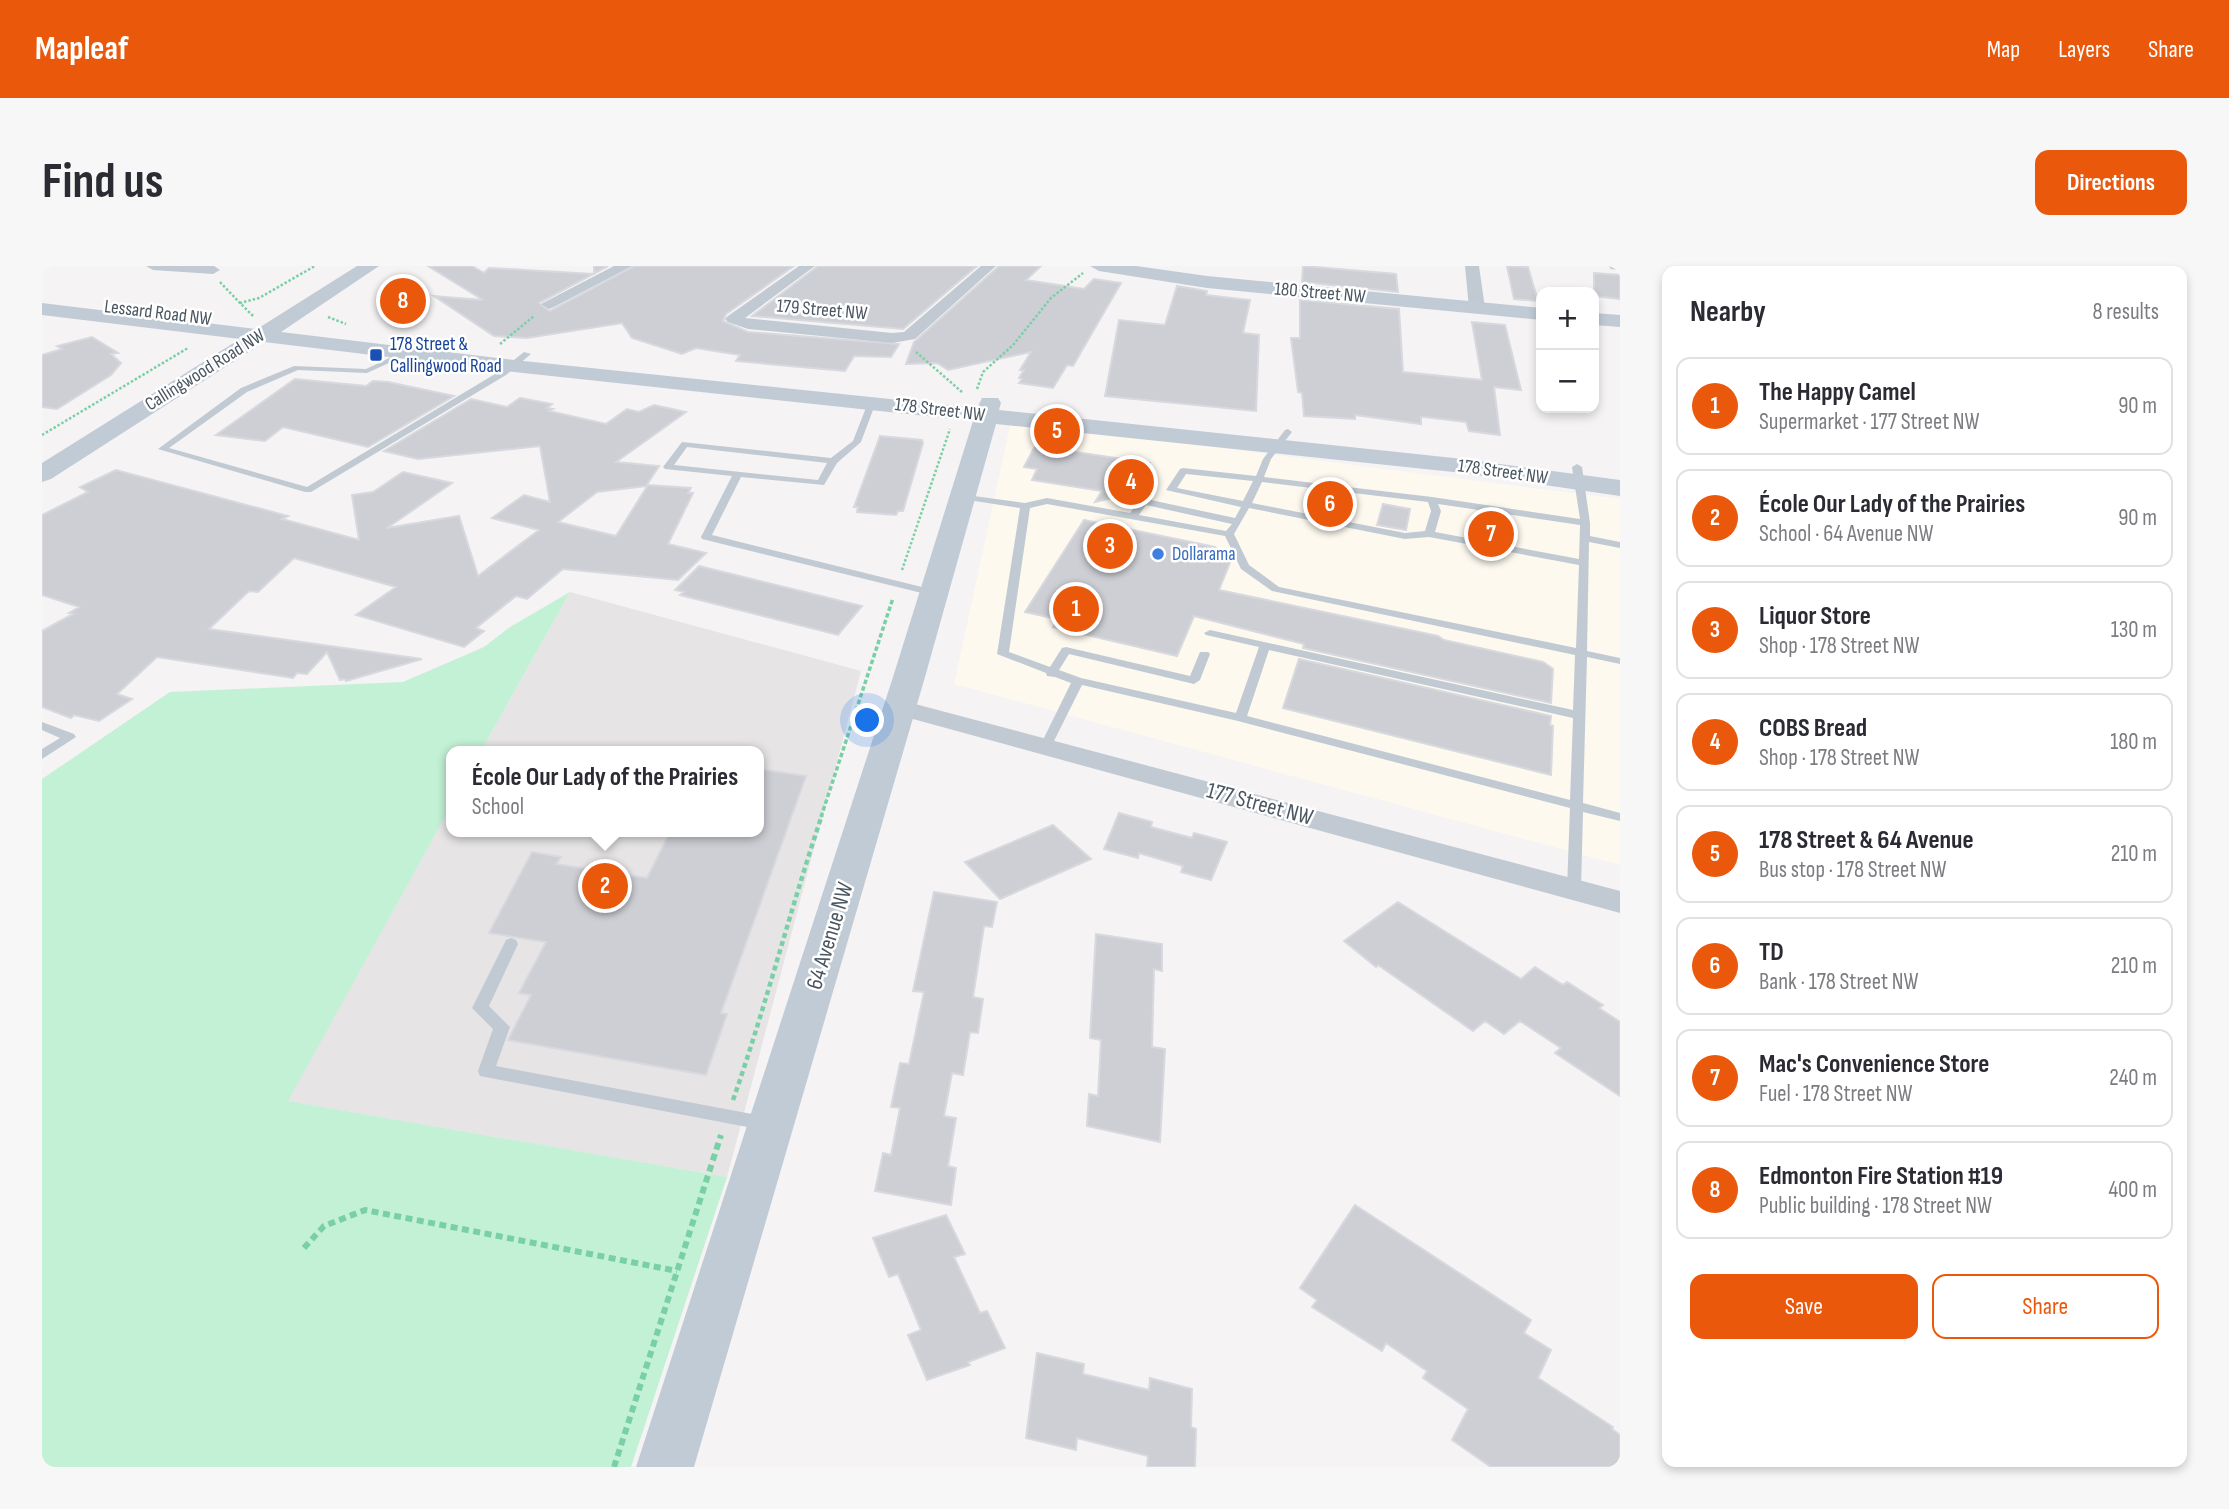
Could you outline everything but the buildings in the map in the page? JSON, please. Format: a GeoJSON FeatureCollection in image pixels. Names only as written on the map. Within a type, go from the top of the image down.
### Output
{"type":"FeatureCollection","features":[{"type":"Feature","properties":{"kind":"main road","name":"Callingwood Road NW"},"geometry":{"type":"LineString","coordinates":[[42,474],[186,382],[263,327],[327,293],[370,266]]}},
{"type":"Feature","properties":{"kind":"main road","name":"180 Street NW"},"geometry":{"type":"LineString","coordinates":[[1099,266],[1208,282],[1536,314]]}},
{"type":"Feature","properties":{"kind":"main road"},"geometry":{"type":"LineString","coordinates":[[327,293],[309,310],[310,319],[350,341]]}},
{"type":"Feature","properties":{"kind":"main road","name":"Lessard Road NW"},"geometry":{"type":"LineString","coordinates":[[42,298],[263,327]]}},
{"type":"Feature","properties":{"kind":"main road","name":"Lessard Road NW"},"geometry":{"type":"LineString","coordinates":[[42,309],[263,327]]}},
{"type":"Feature","properties":{"kind":"main road"},"geometry":{"type":"LineString","coordinates":[[1599,319],[1620,321]]}},
{"type":"Feature","properties":{"kind":"main road","name":"178 Street NW"},"geometry":{"type":"LineString","coordinates":[[263,327],[407,353],[520,360],[975,406],[1578,474],[1620,472]]}},
{"type":"Feature","properties":{"kind":"main road"},"geometry":{"type":"LineString","coordinates":[[186,382],[282,347],[350,341]]}},
{"type":"Feature","properties":{"kind":"main road","name":"178 Street NW"},"geometry":{"type":"LineString","coordinates":[[350,341],[872,402],[975,406]]}},
{"type":"Feature","properties":{"kind":"main road","name":"64 Avenue NW"},"geometry":{"type":"LineString","coordinates":[[665,1467],[934,593],[962,496],[975,406]]}},
{"type":"Feature","properties":{"kind":"main road","name":"178 Street NW"},"geometry":{"type":"LineString","coordinates":[[1578,474],[1620,488]]}},
{"type":"Feature","properties":{"kind":"street"},"geometry":{"type":"LineString","coordinates":[[153,266],[213,270]]}},
{"type":"Feature","properties":{"kind":"street","name":"179 Street NW"},"geometry":{"type":"LineString","coordinates":[[808,266],[733,318],[748,324],[904,336]]}},
{"type":"Feature","properties":{"kind":"street"},"geometry":{"type":"LineString","coordinates":[[904,336],[989,266]]}},
{"type":"Feature","properties":{"kind":"street"},"geometry":{"type":"LineString","coordinates":[[1472,266],[1477,308]]}},
{"type":"Feature","properties":{"kind":"street"},"geometry":{"type":"LineString","coordinates":[[592,267],[622,268]]}},
{"type":"Feature","properties":{"kind":"street"},"geometry":{"type":"LineString","coordinates":[[550,304],[622,268]]}},
{"type":"Feature","properties":{"kind":"street","name":"177 Street NW"},"geometry":{"type":"LineString","coordinates":[[900,708],[1620,902]]}},
{"type":"Feature","properties":{"kind":"lane"},"geometry":{"type":"LineString","coordinates":[[407,353],[367,371],[297,368],[244,390],[162,449],[308,490],[520,360]]}},
{"type":"Feature","properties":{"kind":"lane"},"geometry":{"type":"LineString","coordinates":[[833,461],[685,444],[668,467],[821,483],[833,461],[857,442],[872,402]]}},
{"type":"Feature","properties":{"kind":"lane"},"geometry":{"type":"LineString","coordinates":[[1229,534],[1247,505],[1267,459],[1283,439]]}},
{"type":"Feature","properties":{"kind":"lane"},"geometry":{"type":"LineString","coordinates":[[1583,563],[1429,534],[1405,536],[1171,490],[1183,471],[1432,500],[1585,523]]}},
{"type":"Feature","properties":{"kind":"lane"},"geometry":{"type":"LineString","coordinates":[[737,474],[706,537],[934,593]]}},
{"type":"Feature","properties":{"kind":"lane"},"geometry":{"type":"LineString","coordinates":[[1574,889],[1574,805],[1585,523],[1578,474]]}},
{"type":"Feature","properties":{"kind":"lane"},"geometry":{"type":"LineString","coordinates":[[962,496],[1025,506],[1047,501],[1229,534]]}},
{"type":"Feature","properties":{"kind":"lane"},"geometry":{"type":"LineString","coordinates":[[1429,534],[1436,511],[1432,500]]}},
{"type":"Feature","properties":{"kind":"lane"},"geometry":{"type":"LineString","coordinates":[[1133,516],[1142,503],[1146,502],[1238,522]]}},
{"type":"Feature","properties":{"kind":"lane"},"geometry":{"type":"LineString","coordinates":[[1025,506],[1003,654],[1051,674],[1240,718],[1620,817]]}},
{"type":"Feature","properties":{"kind":"lane"},"geometry":{"type":"LineString","coordinates":[[1229,534],[1245,567],[1276,589],[1620,661]]}},
{"type":"Feature","properties":{"kind":"lane"},"geometry":{"type":"LineString","coordinates":[[1584,538],[1620,545]]}},
{"type":"Feature","properties":{"kind":"lane"},"geometry":{"type":"LineString","coordinates":[[1210,633],[1578,715]]}},
{"type":"Feature","properties":{"kind":"lane"},"geometry":{"type":"LineString","coordinates":[[1240,718],[1265,645]]}},
{"type":"Feature","properties":{"kind":"lane"},"geometry":{"type":"LineString","coordinates":[[1051,674],[1066,650],[1194,680]]}},
{"type":"Feature","properties":{"kind":"lane"},"geometry":{"type":"LineString","coordinates":[[1187,706],[1204,654]]}},
{"type":"Feature","properties":{"kind":"lane"},"geometry":{"type":"LineString","coordinates":[[1046,746],[1078,681]]}},
{"type":"Feature","properties":{"kind":"lane"},"geometry":{"type":"LineString","coordinates":[[42,726],[70,737],[42,755]]}},
{"type":"Feature","properties":{"kind":"lane"},"geometry":{"type":"LineString","coordinates":[[511,944],[480,1008],[502,1027],[486,1071],[772,1125]]}},
{"type":"Feature","properties":{"kind":"path"},"geometry":{"type":"LineString","coordinates":[[240,303],[259,298],[315,266]]}},
{"type":"Feature","properties":{"kind":"path"},"geometry":{"type":"LineString","coordinates":[[614,1467],[759,1025],[797,890],[951,425],[975,406],[983,372],[1013,345],[1051,298],[1092,266]]}},
{"type":"Feature","properties":{"kind":"path"},"geometry":{"type":"LineString","coordinates":[[213,270],[215,277],[263,327]]}},
{"type":"Feature","properties":{"kind":"path"},"geometry":{"type":"LineString","coordinates":[[499,344],[550,304]]}},
{"type":"Feature","properties":{"kind":"path"},"geometry":{"type":"LineString","coordinates":[[904,336],[965,393],[975,406]]}},
{"type":"Feature","properties":{"kind":"path"},"geometry":{"type":"LineString","coordinates":[[42,435],[188,348]]}},
{"type":"Feature","properties":{"kind":"path"},"geometry":{"type":"LineString","coordinates":[[304,1248],[324,1226],[365,1210],[677,1271]]}},
{"type":"Feature","properties":{"kind":"shaded area"},"geometry":{"type":"Polygon","coordinates":[[[1011,421],[1620,499],[1620,865],[954,684],[1011,421]]]}},
{"type":"Feature","properties":{"kind":"shaded area"},"geometry":{"type":"Polygon","coordinates":[[[570,592],[861,671],[727,1177],[287,1101],[446,815],[446,837],[764,837],[764,746],[484,746],[570,592]]]}},
{"type":"Feature","properties":{"kind":"green space"},"geometry":{"type":"Polygon","coordinates":[[[570,592],[484,746],[446,746],[446,815],[288,1101],[727,1177],[631,1467],[42,1467],[42,779],[170,692],[403,682],[484,647],[510,627],[570,592]]]}},
{"type":"Feature","properties":{"kind":"place","name":"Edmonton Fire Station #19"},"geometry":{"type":"Point","coordinates":[403,301]}},
{"type":"Feature","properties":{"kind":"place","name":"178 Street & Callingwood Road"},"geometry":{"type":"Point","coordinates":[376,355]}},
{"type":"Feature","properties":{"kind":"place","name":"178 Street & 64 Avenue"},"geometry":{"type":"Point","coordinates":[1057,431]}},
{"type":"Feature","properties":{"kind":"place","name":"COBS Bread"},"geometry":{"type":"Point","coordinates":[1131,482]}},
{"type":"Feature","properties":{"kind":"place","name":"TD"},"geometry":{"type":"Point","coordinates":[1330,504]}},
{"type":"Feature","properties":{"kind":"place","name":"Mac's Convenience Store"},"geometry":{"type":"Point","coordinates":[1491,534]}},
{"type":"Feature","properties":{"kind":"place","name":"Liquor Store"},"geometry":{"type":"Point","coordinates":[1110,546]}},
{"type":"Feature","properties":{"kind":"place","name":"Dollarama"},"geometry":{"type":"Point","coordinates":[1158,554]}},
{"type":"Feature","properties":{"kind":"place","name":"The Happy Camel"},"geometry":{"type":"Point","coordinates":[1076,609]}},
{"type":"Feature","properties":{"kind":"place","name":"École Our Lady of the Prairies"},"geometry":{"type":"Point","coordinates":[605,886]}}]}
